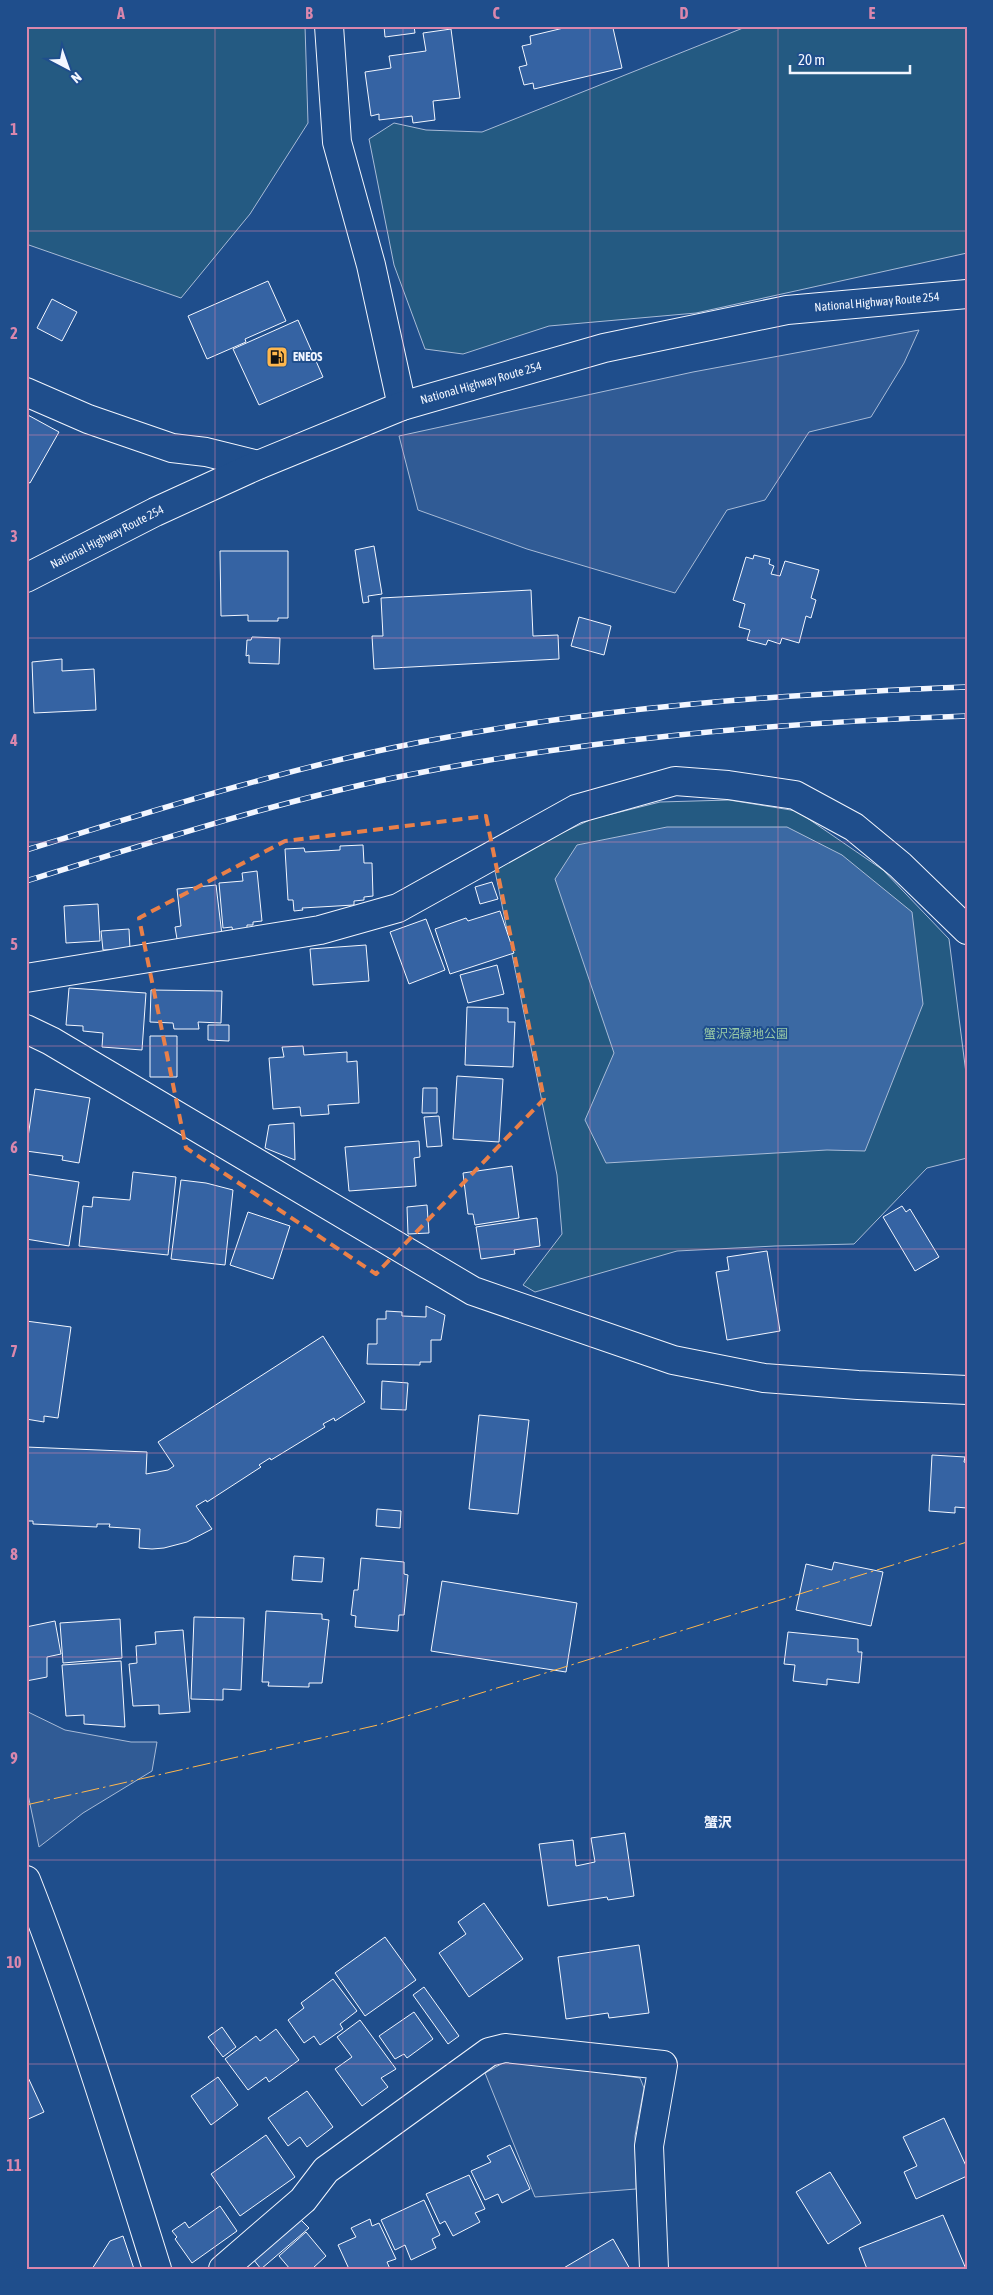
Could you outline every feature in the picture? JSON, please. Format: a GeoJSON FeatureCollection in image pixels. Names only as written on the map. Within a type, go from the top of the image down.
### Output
{"type":"FeatureCollection","features":[{"type":"Feature","properties":{"kind":"main road"},"geometry":{"type":"LineString","coordinates":[[329,26],[337,142],[371,265],[402,406]]}},
{"type":"Feature","properties":{"kind":"main road","name":"National Highway Route 254"},"geometry":{"type":"LineString","coordinates":[[26,578],[155,512],[258,465],[402,406],[604,348],[787,310],[967,294]]}},
{"type":"Feature","properties":{"kind":"main road"},"geometry":{"type":"LineString","coordinates":[[26,392],[88,419],[172,448],[206,452],[258,465]]}},
{"type":"Feature","properties":{"kind":"main road"},"geometry":{"type":"LineString","coordinates":[[26,978],[320,930],[398,908],[576,809],[675,782],[728,785],[795,795],[854,827],[900,865],[967,930]]}},
{"type":"Feature","properties":{"kind":"main road"},"geometry":{"type":"LineString","coordinates":[[26,1029],[51,1041],[474,1291],[672,1360],[764,1378],[967,1390]]}},
{"type":"Feature","properties":{"kind":"main road"},"geometry":{"type":"LineString","coordinates":[[26,1880],[52,1948],[106,2104],[157,2269]]}},
{"type":"Feature","properties":{"kind":"main road"},"geometry":{"type":"LineString","coordinates":[[224,2269],[303,2200],[326,2170],[489,2052],[505,2048],[663,2065],[649,2146],[654,2269]]}},
{"type":"Feature","properties":{"kind":"highlighted area"},"geometry":{"type":"Polygon","coordinates":[[[486,816],[544,1099],[376,1274],[186,1148],[139,918],[285,841],[486,816]]]}},
{"type":"Feature","properties":{"kind":"green space"},"geometry":{"type":"Polygon","coordinates":[[[26,26],[305,26],[308,123],[250,214],[181,298],[26,244],[26,26]]]}},
{"type":"Feature","properties":{"kind":"green space"},"geometry":{"type":"Polygon","coordinates":[[[748,26],[967,26],[967,253],[696,313],[549,326],[463,354],[425,349],[394,265],[369,139],[394,123],[426,130],[482,132],[748,26]]]}},
{"type":"Feature","properties":{"kind":"green space","name":"蟹沢沼緑地公園"},"geometry":{"type":"Polygon","coordinates":[[[729,800],[797,811],[883,870],[949,939],[967,1081],[967,1158],[927,1168],[854,1244],[677,1251],[535,1292],[523,1285],[562,1234],[557,1175],[495,871],[531,847],[592,819],[660,802],[729,800]]]}},
{"type":"Feature","properties":{"kind":"shaded area"},"geometry":{"type":"Polygon","coordinates":[[[919,330],[904,363],[871,417],[809,432],[765,500],[727,510],[675,593],[527,549],[418,510],[399,436],[693,372],[919,330]]]}},
{"type":"Feature","properties":{"kind":"shaded area"},"geometry":{"type":"Polygon","coordinates":[[[667,827],[787,827],[842,855],[912,912],[923,1004],[865,1151],[827,1150],[606,1163],[585,1120],[614,1053],[555,879],[577,845],[667,827]]]}},
{"type":"Feature","properties":{"kind":"shaded area"},"geometry":{"type":"Polygon","coordinates":[[[26,1711],[65,1730],[131,1742],[157,1742],[152,1771],[83,1813],[39,1847],[26,1785],[26,1711]]]}},
{"type":"Feature","properties":{"kind":"shaded area"},"geometry":{"type":"Polygon","coordinates":[[[518,2060],[640,2078],[644,2088],[635,2136],[636,2189],[535,2197],[485,2073],[503,2063],[518,2060]]]}},
{"type":"Feature","properties":{"kind":"building"},"geometry":{"type":"Polygon","coordinates":[[[384,26],[414,26],[415,33],[385,37],[384,26]]]}},
{"type":"Feature","properties":{"kind":"building"},"geometry":{"type":"Polygon","coordinates":[[[572,26],[617,26],[613,28],[622,68],[534,89],[533,83],[524,85],[519,67],[527,65],[522,46],[531,44],[530,36],[572,26]]]}},
{"type":"Feature","properties":{"kind":"building"},"geometry":{"type":"Polygon","coordinates":[[[451,29],[460,98],[433,101],[435,120],[413,123],[412,116],[379,120],[379,114],[371,116],[365,72],[391,68],[389,56],[426,51],[423,33],[451,29]]]}},
{"type":"Feature","properties":{"kind":"building"},"geometry":{"type":"Polygon","coordinates":[[[268,281],[286,321],[245,339],[246,342],[207,359],[188,316],[268,281]]]}},
{"type":"Feature","properties":{"kind":"building"},"geometry":{"type":"Polygon","coordinates":[[[52,299],[77,312],[62,341],[37,328],[52,299]]]}},
{"type":"Feature","properties":{"kind":"building"},"geometry":{"type":"Polygon","coordinates":[[[298,320],[323,377],[259,405],[233,349],[298,320]]]}},
{"type":"Feature","properties":{"kind":"building"},"geometry":{"type":"Polygon","coordinates":[[[26,414],[59,432],[30,483],[27,482],[26,484],[26,414]]]}},
{"type":"Feature","properties":{"kind":"building"},"geometry":{"type":"Polygon","coordinates":[[[374,546],[382,594],[368,596],[369,602],[363,603],[355,550],[374,546]]]}},
{"type":"Feature","properties":{"kind":"building"},"geometry":{"type":"Polygon","coordinates":[[[220,551],[288,551],[288,618],[278,618],[278,621],[248,621],[248,615],[221,616],[220,551]]]}},
{"type":"Feature","properties":{"kind":"building"},"geometry":{"type":"Polygon","coordinates":[[[754,555],[770,559],[769,564],[774,566],[771,574],[780,576],[785,561],[819,570],[811,598],[816,600],[811,618],[806,616],[799,643],[782,638],[780,644],[768,640],[766,645],[747,640],[750,630],[739,627],[745,604],[733,600],[746,557],[753,559],[754,555]]]}},
{"type":"Feature","properties":{"kind":"building"},"geometry":{"type":"Polygon","coordinates":[[[531,590],[533,636],[558,635],[559,659],[374,669],[372,636],[383,636],[381,598],[531,590]]]}},
{"type":"Feature","properties":{"kind":"building"},"geometry":{"type":"Polygon","coordinates":[[[579,617],[611,626],[604,655],[571,646],[579,617]]]}},
{"type":"Feature","properties":{"kind":"building"},"geometry":{"type":"Polygon","coordinates":[[[252,637],[280,638],[279,664],[249,663],[249,655],[246,656],[247,640],[251,640],[252,637]]]}},
{"type":"Feature","properties":{"kind":"building"},"geometry":{"type":"Polygon","coordinates":[[[62,659],[62,671],[94,669],[96,710],[34,713],[32,662],[62,659]]]}},
{"type":"Feature","properties":{"kind":"building"},"geometry":{"type":"Polygon","coordinates":[[[363,845],[364,863],[372,863],[373,896],[364,897],[364,900],[354,901],[354,905],[302,908],[303,910],[294,911],[293,900],[288,900],[285,849],[304,848],[305,852],[340,850],[340,846],[363,845]]]}},
{"type":"Feature","properties":{"kind":"building"},"geometry":{"type":"Polygon","coordinates":[[[257,871],[262,921],[253,922],[253,925],[247,925],[247,931],[233,932],[232,927],[223,928],[219,883],[243,881],[242,873],[257,871]]]}},
{"type":"Feature","properties":{"kind":"building"},"geometry":{"type":"Polygon","coordinates":[[[492,882],[498,899],[480,904],[475,887],[492,882]]]}},
{"type":"Feature","properties":{"kind":"building"},"geometry":{"type":"Polygon","coordinates":[[[216,885],[222,935],[177,939],[175,927],[181,926],[177,889],[216,885]]]}},
{"type":"Feature","properties":{"kind":"building"},"geometry":{"type":"Polygon","coordinates":[[[98,904],[100,941],[66,943],[64,906],[98,904]]]}},
{"type":"Feature","properties":{"kind":"building"},"geometry":{"type":"Polygon","coordinates":[[[500,911],[514,953],[450,974],[435,929],[466,918],[468,921],[500,911]]]}},
{"type":"Feature","properties":{"kind":"building"},"geometry":{"type":"Polygon","coordinates":[[[426,919],[445,970],[409,984],[390,932],[426,919]]]}},
{"type":"Feature","properties":{"kind":"building"},"geometry":{"type":"Polygon","coordinates":[[[129,929],[130,949],[103,950],[101,931],[129,929]]]}},
{"type":"Feature","properties":{"kind":"building"},"geometry":{"type":"Polygon","coordinates":[[[366,945],[369,981],[313,985],[310,949],[366,945]]]}},
{"type":"Feature","properties":{"kind":"building"},"geometry":{"type":"Polygon","coordinates":[[[497,965],[504,994],[468,1003],[460,975],[497,965]]]}},
{"type":"Feature","properties":{"kind":"building"},"geometry":{"type":"Polygon","coordinates":[[[69,988],[146,993],[142,1050],[102,1047],[103,1033],[83,1031],[83,1026],[66,1025],[69,988]]]}},
{"type":"Feature","properties":{"kind":"building"},"geometry":{"type":"Polygon","coordinates":[[[151,990],[222,991],[221,1023],[198,1022],[199,1029],[174,1029],[173,1023],[150,1022],[151,990]]]}},
{"type":"Feature","properties":{"kind":"building"},"geometry":{"type":"Polygon","coordinates":[[[467,1007],[508,1008],[508,1022],[515,1022],[513,1067],[465,1065],[467,1007]]]}},
{"type":"Feature","properties":{"kind":"building"},"geometry":{"type":"Polygon","coordinates":[[[208,1025],[229,1025],[229,1041],[208,1040],[208,1025]]]}},
{"type":"Feature","properties":{"kind":"building"},"geometry":{"type":"Polygon","coordinates":[[[150,1036],[177,1036],[177,1077],[150,1077],[150,1036]]]}},
{"type":"Feature","properties":{"kind":"building"},"geometry":{"type":"Polygon","coordinates":[[[303,1046],[304,1055],[347,1052],[347,1062],[357,1061],[359,1103],[328,1105],[329,1114],[301,1116],[300,1107],[273,1109],[269,1058],[284,1057],[282,1047],[303,1046]]]}},
{"type":"Feature","properties":{"kind":"building"},"geometry":{"type":"Polygon","coordinates":[[[457,1076],[503,1079],[499,1142],[453,1139],[457,1076]]]}},
{"type":"Feature","properties":{"kind":"building"},"geometry":{"type":"Polygon","coordinates":[[[423,1088],[437,1088],[437,1113],[422,1113],[423,1088]]]}},
{"type":"Feature","properties":{"kind":"building"},"geometry":{"type":"Polygon","coordinates":[[[35,1089],[90,1098],[79,1163],[62,1160],[63,1156],[26,1151],[35,1089]]]}},
{"type":"Feature","properties":{"kind":"building"},"geometry":{"type":"Polygon","coordinates":[[[439,1116],[442,1146],[427,1147],[424,1117],[439,1116]]]}},
{"type":"Feature","properties":{"kind":"building"},"geometry":{"type":"Polygon","coordinates":[[[294,1123],[295,1160],[265,1148],[269,1125],[294,1123]]]}},
{"type":"Feature","properties":{"kind":"building"},"geometry":{"type":"Polygon","coordinates":[[[419,1141],[420,1157],[414,1158],[416,1186],[349,1191],[345,1147],[419,1141]]]}},
{"type":"Feature","properties":{"kind":"building"},"geometry":{"type":"Polygon","coordinates":[[[512,1166],[519,1218],[475,1225],[473,1214],[468,1214],[463,1173],[512,1166]]]}},
{"type":"Feature","properties":{"kind":"building"},"geometry":{"type":"Polygon","coordinates":[[[133,1172],[176,1177],[168,1255],[79,1246],[83,1206],[92,1207],[93,1197],[130,1200],[133,1172]]]}},
{"type":"Feature","properties":{"kind":"building"},"geometry":{"type":"Polygon","coordinates":[[[26,1174],[79,1182],[69,1246],[26,1239],[26,1174]]]}},
{"type":"Feature","properties":{"kind":"building"},"geometry":{"type":"Polygon","coordinates":[[[181,1180],[206,1183],[233,1190],[225,1265],[171,1259],[181,1180]]]}},
{"type":"Feature","properties":{"kind":"building"},"geometry":{"type":"Polygon","coordinates":[[[427,1205],[429,1233],[408,1234],[407,1207],[427,1205]]]}},
{"type":"Feature","properties":{"kind":"building"},"geometry":{"type":"Polygon","coordinates":[[[902,1206],[906,1212],[910,1209],[939,1257],[915,1271],[883,1217],[902,1206]]]}},
{"type":"Feature","properties":{"kind":"building"},"geometry":{"type":"Polygon","coordinates":[[[248,1212],[290,1226],[273,1279],[230,1265],[248,1212]]]}},
{"type":"Feature","properties":{"kind":"building"},"geometry":{"type":"Polygon","coordinates":[[[537,1218],[540,1246],[514,1250],[515,1254],[481,1259],[476,1227],[537,1218]]]}},
{"type":"Feature","properties":{"kind":"building"},"geometry":{"type":"Polygon","coordinates":[[[767,1251],[780,1331],[727,1340],[716,1272],[729,1270],[727,1257],[767,1251]]]}},
{"type":"Feature","properties":{"kind":"building"},"geometry":{"type":"Polygon","coordinates":[[[426,1306],[445,1315],[441,1340],[431,1340],[431,1362],[420,1362],[420,1365],[367,1364],[368,1344],[377,1344],[377,1319],[386,1319],[386,1311],[402,1312],[402,1316],[426,1317],[426,1306]]]}},
{"type":"Feature","properties":{"kind":"building"},"geometry":{"type":"Polygon","coordinates":[[[26,1321],[71,1327],[58,1418],[44,1416],[44,1422],[26,1419],[26,1321]]]}},
{"type":"Feature","properties":{"kind":"building"},"geometry":{"type":"Polygon","coordinates":[[[323,1336],[365,1402],[335,1421],[334,1418],[323,1424],[325,1427],[271,1460],[270,1458],[259,1465],[261,1467],[207,1502],[206,1500],[196,1506],[212,1529],[187,1542],[152,1549],[139,1548],[140,1529],[109,1527],[110,1524],[97,1524],[97,1527],[33,1524],[33,1521],[26,1521],[26,1447],[147,1452],[146,1474],[168,1470],[174,1466],[158,1442],[323,1336]]]}},
{"type":"Feature","properties":{"kind":"building"},"geometry":{"type":"Polygon","coordinates":[[[382,1381],[408,1383],[406,1410],[381,1409],[382,1381]]]}},
{"type":"Feature","properties":{"kind":"building"},"geometry":{"type":"Polygon","coordinates":[[[479,1415],[529,1420],[518,1514],[469,1509],[479,1415]]]}},
{"type":"Feature","properties":{"kind":"building"},"geometry":{"type":"Polygon","coordinates":[[[932,1455],[965,1457],[964,1462],[967,1463],[967,1508],[955,1507],[955,1513],[929,1511],[932,1455]]]}},
{"type":"Feature","properties":{"kind":"building"},"geometry":{"type":"Polygon","coordinates":[[[377,1509],[401,1511],[400,1528],[376,1526],[377,1509]]]}},
{"type":"Feature","properties":{"kind":"building"},"geometry":{"type":"Polygon","coordinates":[[[294,1556],[324,1558],[322,1582],[292,1580],[294,1556]]]}},
{"type":"Feature","properties":{"kind":"building"},"geometry":{"type":"Polygon","coordinates":[[[361,1558],[404,1562],[404,1574],[408,1575],[404,1615],[399,1615],[398,1631],[355,1627],[356,1616],[351,1615],[354,1590],[358,1590],[361,1558]]]}},
{"type":"Feature","properties":{"kind":"building"},"geometry":{"type":"Polygon","coordinates":[[[834,1562],[883,1572],[871,1626],[796,1610],[806,1564],[832,1570],[834,1562]]]}},
{"type":"Feature","properties":{"kind":"building"},"geometry":{"type":"Polygon","coordinates":[[[442,1581],[577,1603],[566,1672],[431,1651],[442,1581]]]}},
{"type":"Feature","properties":{"kind":"building"},"geometry":{"type":"Polygon","coordinates":[[[266,1611],[322,1614],[322,1619],[329,1620],[322,1683],[309,1683],[309,1687],[268,1686],[269,1682],[262,1682],[266,1611]]]}},
{"type":"Feature","properties":{"kind":"building"},"geometry":{"type":"Polygon","coordinates":[[[194,1617],[244,1618],[241,1690],[223,1689],[223,1700],[191,1699],[194,1617]]]}},
{"type":"Feature","properties":{"kind":"building"},"geometry":{"type":"Polygon","coordinates":[[[120,1619],[122,1658],[63,1663],[60,1623],[120,1619]]]}},
{"type":"Feature","properties":{"kind":"building"},"geometry":{"type":"Polygon","coordinates":[[[55,1621],[61,1654],[47,1657],[47,1677],[26,1681],[26,1627],[55,1621]]]}},
{"type":"Feature","properties":{"kind":"building"},"geometry":{"type":"Polygon","coordinates":[[[183,1630],[190,1712],[159,1714],[159,1705],[133,1706],[129,1664],[137,1663],[136,1646],[156,1644],[155,1632],[183,1630]]]}},
{"type":"Feature","properties":{"kind":"building"},"geometry":{"type":"Polygon","coordinates":[[[788,1632],[858,1639],[858,1652],[862,1652],[859,1683],[827,1679],[827,1685],[793,1681],[795,1665],[784,1664],[788,1632]]]}},
{"type":"Feature","properties":{"kind":"building"},"geometry":{"type":"Polygon","coordinates":[[[121,1661],[125,1727],[84,1724],[84,1715],[66,1716],[62,1665],[121,1661]]]}},
{"type":"Feature","properties":{"kind":"building"},"geometry":{"type":"Polygon","coordinates":[[[625,1833],[634,1896],[608,1900],[607,1897],[548,1906],[539,1844],[573,1840],[576,1866],[595,1862],[591,1838],[625,1833]]]}},
{"type":"Feature","properties":{"kind":"building"},"geometry":{"type":"Polygon","coordinates":[[[484,1903],[523,1959],[469,1997],[439,1953],[466,1934],[458,1922],[484,1903]]]}},
{"type":"Feature","properties":{"kind":"building"},"geometry":{"type":"Polygon","coordinates":[[[385,1937],[416,1980],[365,2016],[335,1973],[385,1937]]]}},
{"type":"Feature","properties":{"kind":"building"},"geometry":{"type":"Polygon","coordinates":[[[639,1945],[649,2013],[609,2018],[608,2013],[566,2019],[558,1957],[639,1945]]]}},
{"type":"Feature","properties":{"kind":"building"},"geometry":{"type":"Polygon","coordinates":[[[333,1979],[357,2011],[340,2024],[343,2029],[320,2045],[314,2036],[304,2043],[288,2020],[304,2008],[301,2003],[333,1979]]]}},
{"type":"Feature","properties":{"kind":"building"},"geometry":{"type":"Polygon","coordinates":[[[424,1987],[459,2036],[448,2044],[413,1995],[424,1987]]]}},
{"type":"Feature","properties":{"kind":"building"},"geometry":{"type":"Polygon","coordinates":[[[414,2012],[433,2039],[407,2058],[404,2054],[395,2059],[379,2036],[414,2012]]]}},
{"type":"Feature","properties":{"kind":"building"},"geometry":{"type":"Polygon","coordinates":[[[360,2020],[396,2069],[381,2078],[388,2087],[362,2106],[335,2069],[352,2057],[337,2037],[360,2020]]]}},
{"type":"Feature","properties":{"kind":"building"},"geometry":{"type":"Polygon","coordinates":[[[222,2027],[236,2047],[223,2057],[208,2037],[222,2027]]]}},
{"type":"Feature","properties":{"kind":"building"},"geometry":{"type":"Polygon","coordinates":[[[276,2029],[299,2060],[269,2082],[266,2077],[248,2090],[225,2059],[256,2036],[260,2041],[276,2029]]]}},
{"type":"Feature","properties":{"kind":"building"},"geometry":{"type":"Polygon","coordinates":[[[26,2073],[44,2112],[26,2120],[26,2073]]]}},
{"type":"Feature","properties":{"kind":"building"},"geometry":{"type":"Polygon","coordinates":[[[218,2077],[238,2105],[211,2125],[191,2096],[218,2077]]]}},
{"type":"Feature","properties":{"kind":"building"},"geometry":{"type":"Polygon","coordinates":[[[307,2091],[333,2127],[307,2147],[300,2137],[288,2146],[268,2118],[307,2091]]]}},
{"type":"Feature","properties":{"kind":"building"},"geometry":{"type":"Polygon","coordinates":[[[944,2118],[967,2168],[967,2176],[916,2199],[904,2172],[917,2166],[903,2137],[944,2118]]]}},
{"type":"Feature","properties":{"kind":"building"},"geometry":{"type":"Polygon","coordinates":[[[266,2135],[295,2177],[240,2216],[211,2174],[266,2135]]]}},
{"type":"Feature","properties":{"kind":"building"},"geometry":{"type":"Polygon","coordinates":[[[510,2145],[530,2189],[502,2203],[498,2194],[485,2200],[471,2171],[491,2162],[487,2156],[510,2145]]]}},
{"type":"Feature","properties":{"kind":"building"},"geometry":{"type":"Polygon","coordinates":[[[830,2172],[861,2223],[828,2244],[796,2192],[830,2172]]]}},
{"type":"Feature","properties":{"kind":"building"},"geometry":{"type":"Polygon","coordinates":[[[469,2175],[485,2209],[475,2213],[480,2222],[453,2236],[445,2221],[440,2224],[426,2194],[469,2175]]]}},
{"type":"Feature","properties":{"kind":"building"},"geometry":{"type":"Polygon","coordinates":[[[424,2200],[440,2235],[432,2239],[436,2248],[411,2260],[405,2245],[395,2250],[381,2220],[424,2200]]]}},
{"type":"Feature","properties":{"kind":"building"},"geometry":{"type":"Polygon","coordinates":[[[220,2206],[237,2231],[192,2263],[175,2239],[177,2237],[172,2231],[185,2222],[189,2228],[220,2206]]]}},
{"type":"Feature","properties":{"kind":"building"},"geometry":{"type":"Polygon","coordinates":[[[943,2215],[966,2269],[867,2269],[859,2248],[943,2215]]]}},
{"type":"Feature","properties":{"kind":"building"},"geometry":{"type":"Polygon","coordinates":[[[299,2218],[309,2228],[261,2269],[253,2259],[299,2218]]]}},
{"type":"Feature","properties":{"kind":"building"},"geometry":{"type":"Polygon","coordinates":[[[370,2219],[372,2226],[379,2223],[396,2259],[387,2262],[390,2269],[349,2269],[338,2245],[356,2237],[351,2228],[370,2219]]]}},
{"type":"Feature","properties":{"kind":"building"},"geometry":{"type":"Polygon","coordinates":[[[306,2232],[326,2256],[312,2269],[290,2269],[279,2256],[306,2232]]]}},
{"type":"Feature","properties":{"kind":"building"},"geometry":{"type":"Polygon","coordinates":[[[123,2236],[134,2269],[92,2269],[110,2241],[123,2236]]]}},
{"type":"Feature","properties":{"kind":"building"},"geometry":{"type":"Polygon","coordinates":[[[613,2239],[630,2269],[562,2269],[613,2239]]]}},
{"type":"Feature","properties":{"kind":"railway"},"geometry":{"type":"LineString","coordinates":[[26,850],[173,805],[321,764],[371,752],[489,730],[624,711],[692,704],[761,698],[967,687]]}},
{"type":"Feature","properties":{"kind":"railway"},"geometry":{"type":"LineString","coordinates":[[26,881],[254,812],[346,788],[464,764],[607,743],[750,728],[967,716]]}},
{"type":"Feature","properties":{"kind":"power"},"geometry":{"type":"LineString","coordinates":[[26,1805],[378,1725],[967,1542]]}},
{"type":"Feature","properties":{"kind":"place","name":"ENEOS"},"geometry":{"type":"Point","coordinates":[277,357]}},
{"type":"Feature","properties":{"kind":"district","name":"蟹沢"},"geometry":{"type":"Point","coordinates":[718,1822]}}]}
